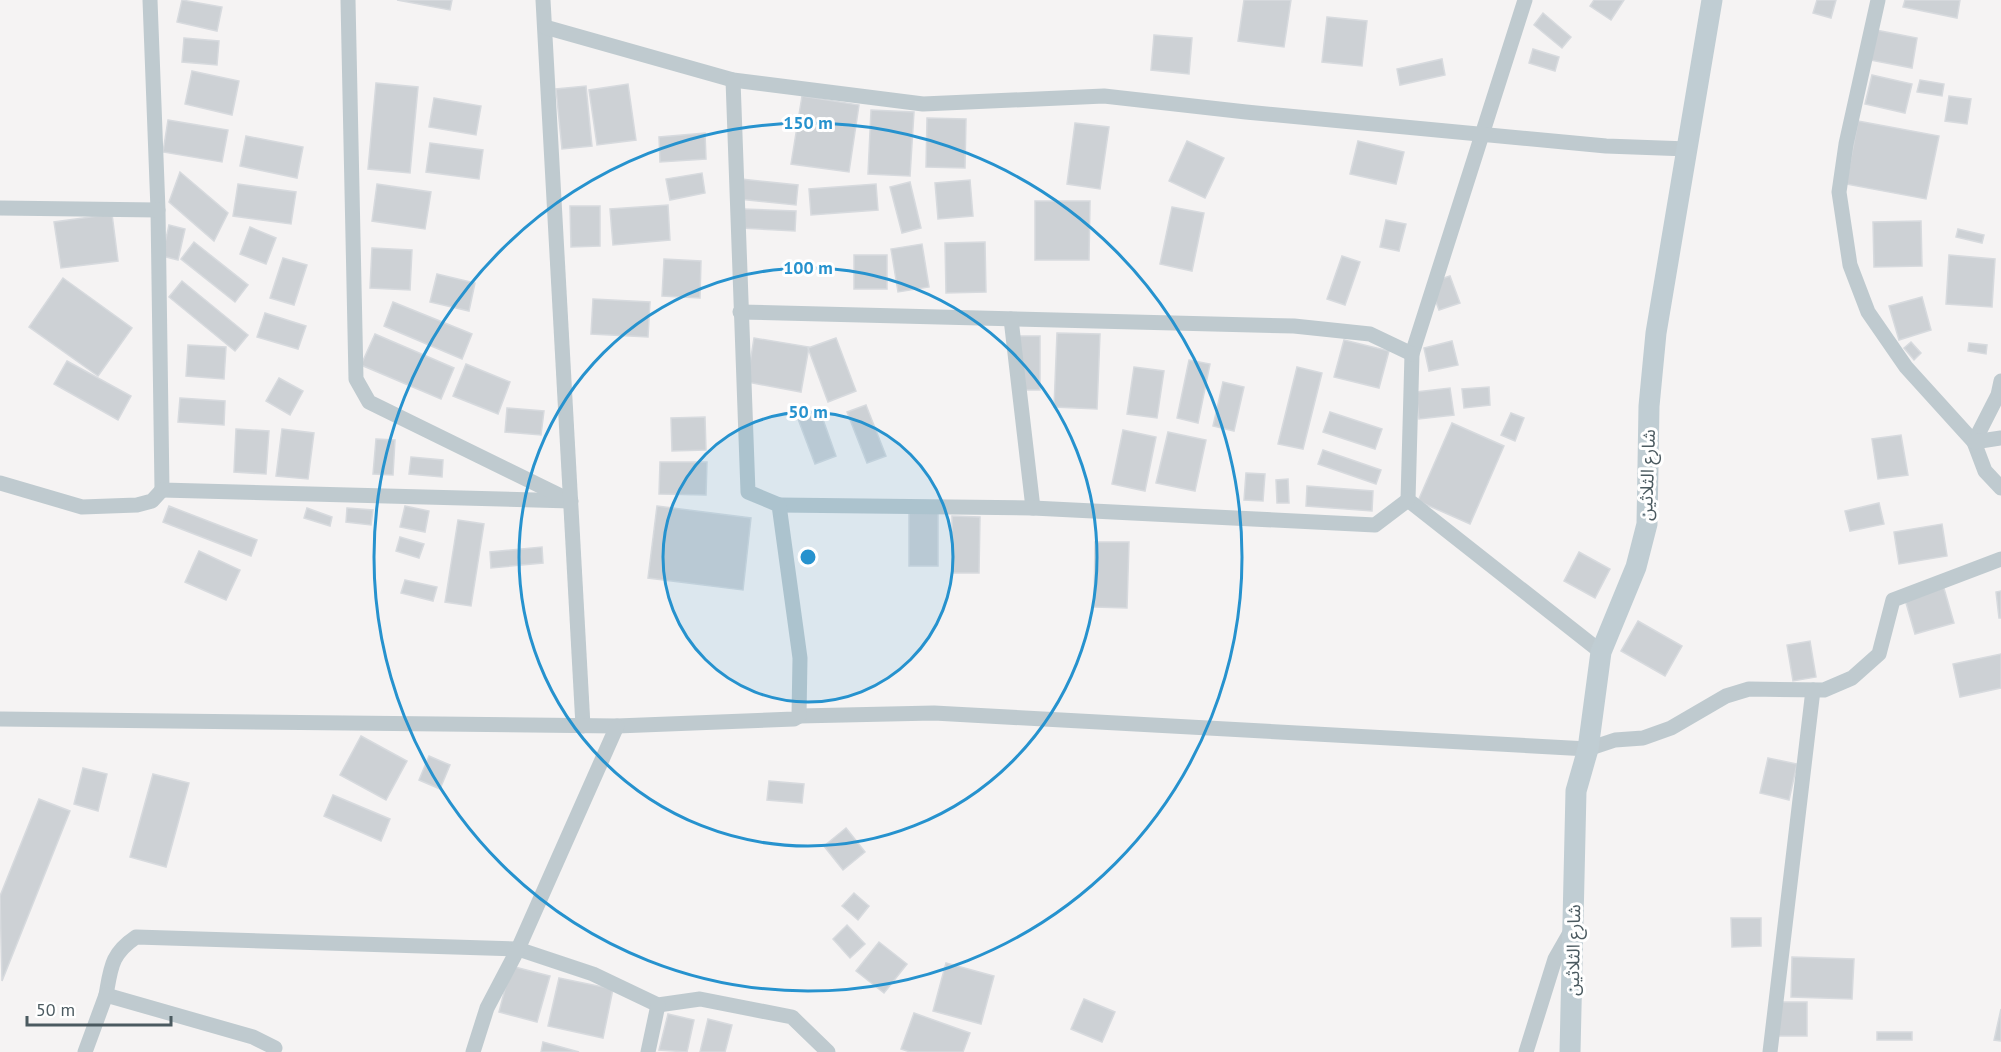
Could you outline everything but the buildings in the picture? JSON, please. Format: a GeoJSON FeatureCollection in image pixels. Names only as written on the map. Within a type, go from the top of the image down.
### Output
{"type":"FeatureCollection","features":[{"type":"Feature","properties":{"kind":"street"},"geometry":{"type":"LineString","coordinates":[[0,483],[82,507],[137,505],[152,501],[162,490],[158,210],[150,0]]}},
{"type":"Feature","properties":{"kind":"street"},"geometry":{"type":"LineString","coordinates":[[348,0],[356,379],[369,402],[572,501]]}},
{"type":"Feature","properties":{"kind":"street"},"geometry":{"type":"LineString","coordinates":[[543,0],[583,726]]}},
{"type":"Feature","properties":{"kind":"street"},"geometry":{"type":"LineString","coordinates":[[1408,500],[1412,354],[1525,0]]}},
{"type":"Feature","properties":{"kind":"street","name":"شارع الثلاثين"},"geometry":{"type":"LineString","coordinates":[[1570,1052],[1576,791],[1588,749],[1600,652],[1636,567],[1647,524],[1652,369],[1662,296],[1712,0]]}},
{"type":"Feature","properties":{"kind":"street"},"geometry":{"type":"LineString","coordinates":[[1878,0],[1846,144],[1839,192],[1850,265],[1868,312],[1906,367],[1974,441],[1985,471],[2001,488]]}},
{"type":"Feature","properties":{"kind":"street"},"geometry":{"type":"LineString","coordinates":[[545,27],[733,80],[923,104],[1104,96],[1246,112],[1606,146],[1688,148]]}},
{"type":"Feature","properties":{"kind":"street"},"geometry":{"type":"LineString","coordinates":[[733,80],[748,492],[779,505],[1033,508],[1375,525],[1408,500]]}},
{"type":"Feature","properties":{"kind":"street"},"geometry":{"type":"LineString","coordinates":[[0,208],[158,210]]}},
{"type":"Feature","properties":{"kind":"street"},"geometry":{"type":"LineString","coordinates":[[740,312],[1294,326],[1370,334],[1412,354]]}},
{"type":"Feature","properties":{"kind":"street"},"geometry":{"type":"LineString","coordinates":[[1011,319],[1033,508]]}},
{"type":"Feature","properties":{"kind":"street"},"geometry":{"type":"LineString","coordinates":[[1974,441],[1998,395],[2001,381]]}},
{"type":"Feature","properties":{"kind":"street"},"geometry":{"type":"LineString","coordinates":[[1974,441],[2001,438]]}},
{"type":"Feature","properties":{"kind":"street"},"geometry":{"type":"LineString","coordinates":[[162,490],[572,501]]}},
{"type":"Feature","properties":{"kind":"street"},"geometry":{"type":"LineString","coordinates":[[1408,500],[1600,652]]}},
{"type":"Feature","properties":{"kind":"street"},"geometry":{"type":"LineString","coordinates":[[779,505],[800,658],[799,716]]}},
{"type":"Feature","properties":{"kind":"street"},"geometry":{"type":"LineString","coordinates":[[0,719],[617,726],[794,719],[799,716],[934,713],[1588,749],[1615,740],[1643,738],[1671,728],[1726,696],[1749,689],[1824,690],[1852,678],[1879,654],[1893,600],[2001,559]]}},
{"type":"Feature","properties":{"kind":"street"},"geometry":{"type":"LineString","coordinates":[[1770,1052],[1813,690]]}},
{"type":"Feature","properties":{"kind":"street"},"geometry":{"type":"LineString","coordinates":[[472,1052],[487,1008],[518,949],[617,726]]}},
{"type":"Feature","properties":{"kind":"street"},"geometry":{"type":"LineString","coordinates":[[1526,1052],[1555,959],[1574,925]]}},
{"type":"Feature","properties":{"kind":"street"},"geometry":{"type":"LineString","coordinates":[[85,1052],[106,995],[112,961],[122,947],[136,937],[518,949],[593,974],[658,1005],[700,999],[792,1017],[828,1052]]}},
{"type":"Feature","properties":{"kind":"street"},"geometry":{"type":"LineString","coordinates":[[106,995],[253,1037],[275,1048]]}},
{"type":"Feature","properties":{"kind":"street"},"geometry":{"type":"LineString","coordinates":[[648,1052],[658,1005]]}}]}
